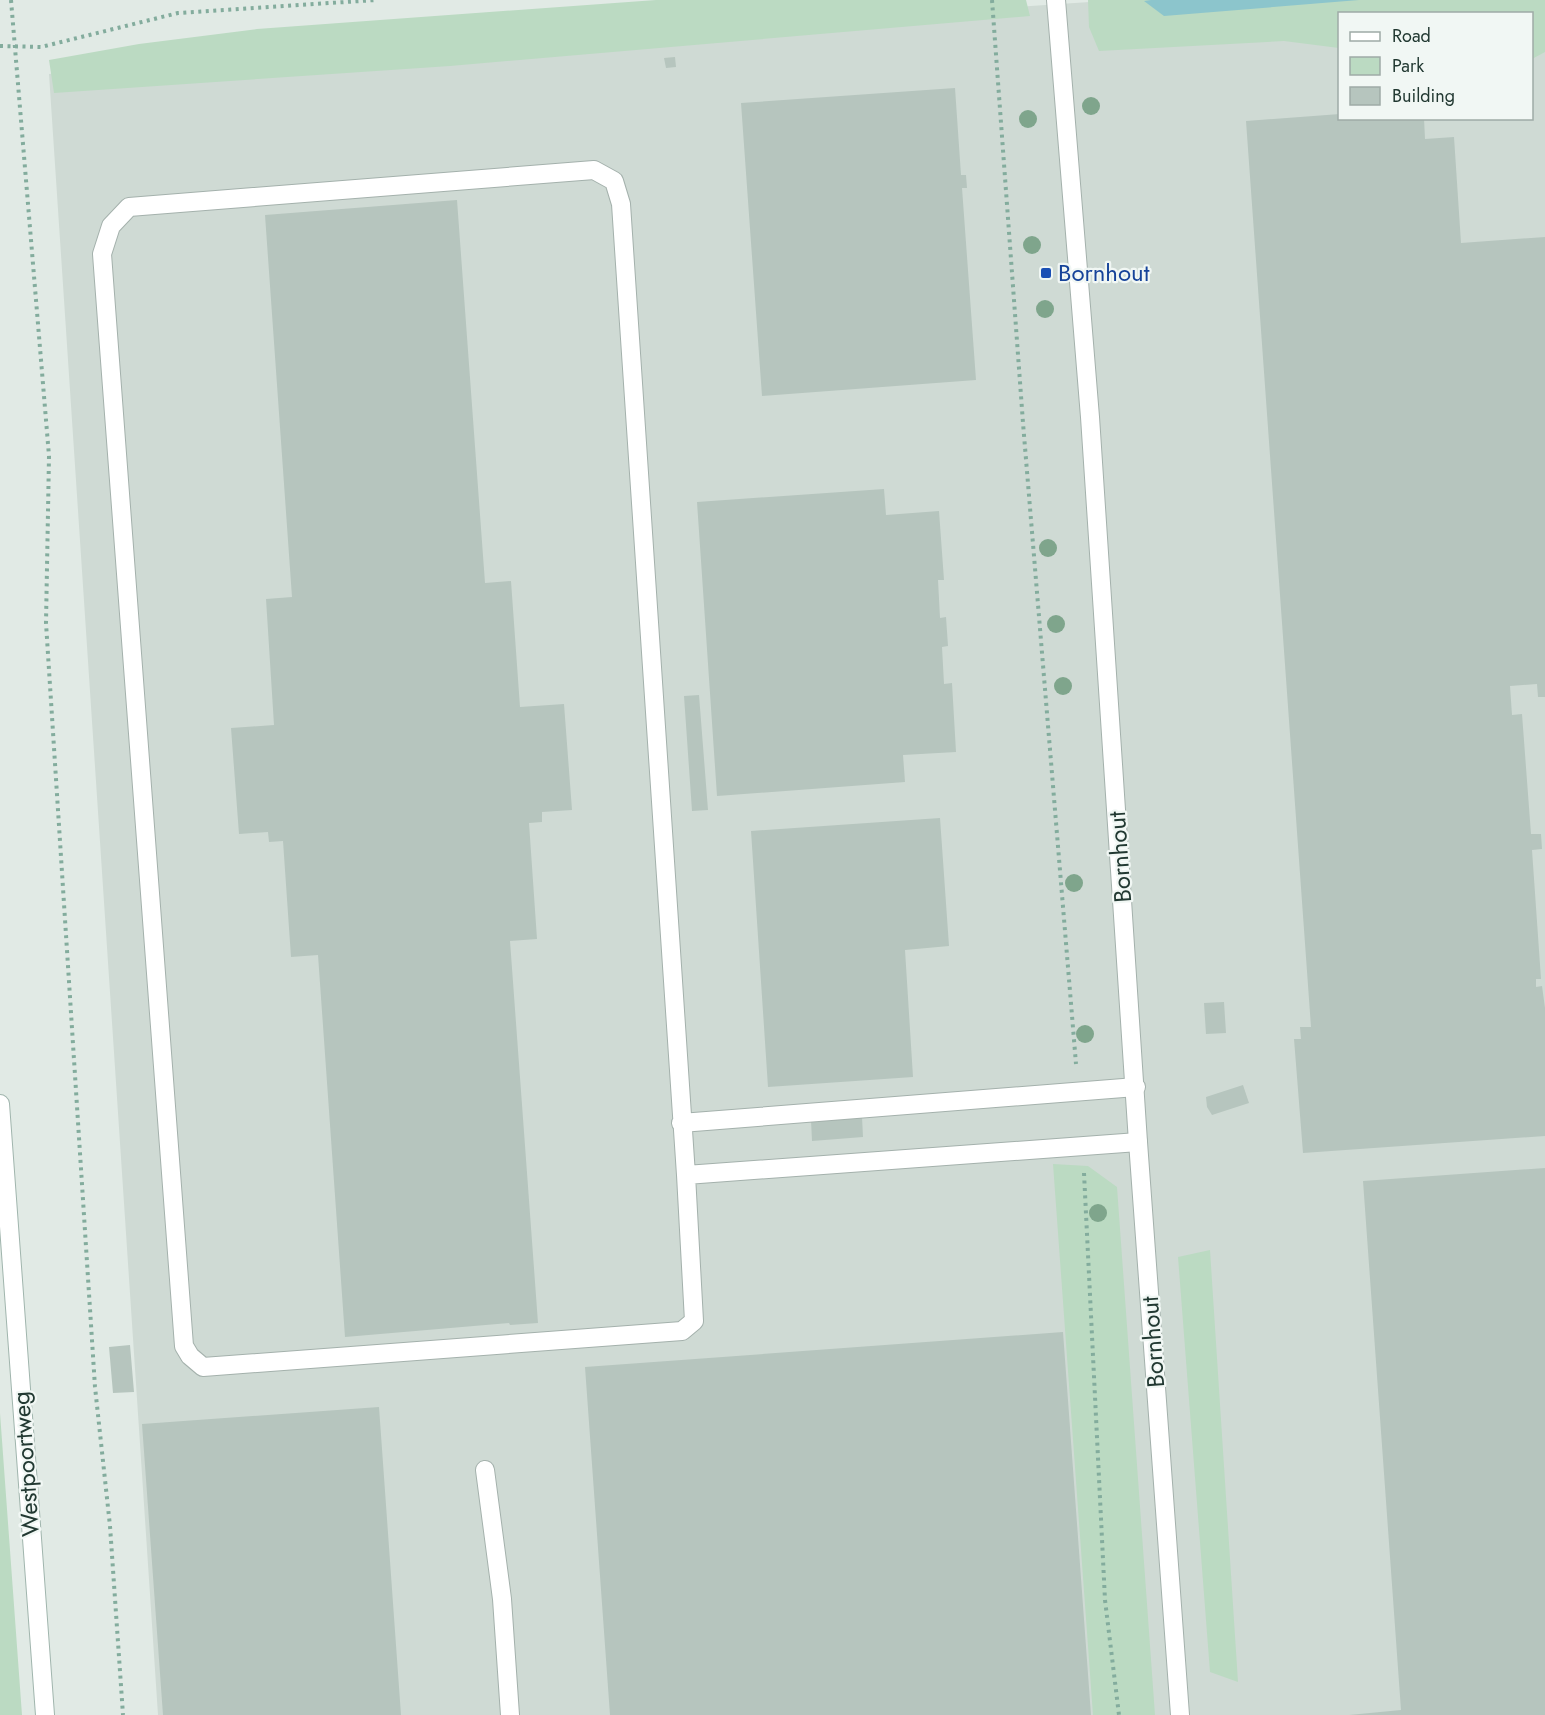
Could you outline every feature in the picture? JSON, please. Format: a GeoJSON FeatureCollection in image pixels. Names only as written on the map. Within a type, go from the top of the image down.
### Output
{"type":"FeatureCollection","features":[{"type":"Feature","properties":{"kind":"street","name":"Bornhout"},"geometry":{"type":"LineString","coordinates":[[1056,0],[1089,406],[1138,1142],[1180,1715]]}},
{"type":"Feature","properties":{"kind":"street"},"geometry":{"type":"LineString","coordinates":[[594,170],[614,181],[621,204],[681,1124],[694,1321],[682,1330],[203,1367],[187,1351],[184,1346],[102,254],[111,226],[129,207],[594,170]]}},
{"type":"Feature","properties":{"kind":"street"},"geometry":{"type":"LineString","coordinates":[[681,1124],[1136,1087]]}},
{"type":"Feature","properties":{"kind":"street","name":"Westpoortweg"},"geometry":{"type":"LineString","coordinates":[[0,1104],[45,1715]]}},
{"type":"Feature","properties":{"kind":"street"},"geometry":{"type":"LineString","coordinates":[[686,1175],[1082,1144],[1138,1142]]}},
{"type":"Feature","properties":{"kind":"street"},"geometry":{"type":"LineString","coordinates":[[485,1470],[502,1599],[510,1715]]}},
{"type":"Feature","properties":{"kind":"path"},"geometry":{"type":"LineString","coordinates":[[11,0],[49,456],[46,623],[95,1375],[110,1526],[123,1715]]}},
{"type":"Feature","properties":{"kind":"path"},"geometry":{"type":"LineString","coordinates":[[0,46],[41,47],[178,13],[376,0]]}},
{"type":"Feature","properties":{"kind":"path"},"geometry":{"type":"LineString","coordinates":[[992,0],[1023,423],[1079,1091]]}},
{"type":"Feature","properties":{"kind":"path"},"geometry":{"type":"LineString","coordinates":[[1082,1144],[1106,1600],[1119,1715]]}},
{"type":"Feature","properties":{"kind":"shaded area"},"geometry":{"type":"Polygon","coordinates":[[[1119,0],[1545,0],[1545,1715],[158,1715],[49,74],[1119,0]]]}},
{"type":"Feature","properties":{"kind":"green space"},"geometry":{"type":"Polygon","coordinates":[[[656,0],[1026,0],[1030,16],[450,66],[54,93],[49,60],[139,44],[257,29],[656,0]]]}},
{"type":"Feature","properties":{"kind":"green space"},"geometry":{"type":"Polygon","coordinates":[[[1088,0],[1545,0],[1545,52],[1533,58],[1533,12],[1338,12],[1338,48],[1284,41],[1099,51],[1089,27],[1088,0]]]}},
{"type":"Feature","properties":{"kind":"green space"},"geometry":{"type":"Polygon","coordinates":[[[1053,1164],[1088,1166],[1117,1187],[1155,1715],[1093,1715],[1053,1164]]]}},
{"type":"Feature","properties":{"kind":"green space"},"geometry":{"type":"Polygon","coordinates":[[[1210,1250],[1238,1682],[1210,1672],[1178,1257],[1210,1250]]]}},
{"type":"Feature","properties":{"kind":"green space"},"geometry":{"type":"Polygon","coordinates":[[[0,1413],[22,1715],[0,1715],[0,1413]]]}},
{"type":"Feature","properties":{"kind":"water"},"geometry":{"type":"Polygon","coordinates":[[[1359,0],[1164,16],[1144,1],[1359,0]]]}},
{"type":"Feature","properties":{"kind":"building"},"geometry":{"type":"Polygon","coordinates":[[[675,57],[676,67],[666,68],[664,58],[675,57]]]}},
{"type":"Feature","properties":{"kind":"building"},"geometry":{"type":"Polygon","coordinates":[[[955,88],[961,175],[966,175],[967,188],[962,188],[976,380],[762,396],[741,103],[955,88]]]}},
{"type":"Feature","properties":{"kind":"building"},"geometry":{"type":"Polygon","coordinates":[[[1338,114],[1338,120],[1424,120],[1425,139],[1454,137],[1461,243],[1545,237],[1545,697],[1538,697],[1537,684],[1510,686],[1512,715],[1522,714],[1531,834],[1541,834],[1542,849],[1532,850],[1541,979],[1536,979],[1536,987],[1542,986],[1545,1008],[1545,1136],[1303,1153],[1294,1039],[1301,1039],[1300,1027],[1311,1027],[1246,121],[1338,114]]]}},
{"type":"Feature","properties":{"kind":"building"},"geometry":{"type":"Polygon","coordinates":[[[457,200],[485,583],[511,581],[520,707],[564,704],[572,810],[542,812],[542,822],[529,823],[537,939],[510,941],[538,1323],[510,1325],[509,1323],[345,1337],[318,955],[291,957],[283,841],[269,842],[268,832],[239,834],[231,728],[274,725],[266,599],[292,597],[265,215],[457,200]]]}},
{"type":"Feature","properties":{"kind":"building"},"geometry":{"type":"Polygon","coordinates":[[[884,489],[886,515],[939,511],[944,580],[938,580],[940,618],[946,617],[948,646],[942,647],[944,684],[952,683],[956,752],[903,755],[905,782],[717,796],[697,502],[884,489]]]}},
{"type":"Feature","properties":{"kind":"building"},"geometry":{"type":"Polygon","coordinates":[[[699,695],[708,810],[692,811],[684,696],[699,695]]]}},
{"type":"Feature","properties":{"kind":"building"},"geometry":{"type":"Polygon","coordinates":[[[940,818],[949,946],[905,950],[913,1077],[768,1087],[751,831],[940,818]]]}},
{"type":"Feature","properties":{"kind":"building"},"geometry":{"type":"Polygon","coordinates":[[[1224,1002],[1226,1033],[1206,1034],[1204,1003],[1224,1002]]]}},
{"type":"Feature","properties":{"kind":"building"},"geometry":{"type":"Polygon","coordinates":[[[1243,1085],[1249,1103],[1212,1115],[1207,1107],[1206,1097],[1243,1085]]]}},
{"type":"Feature","properties":{"kind":"building"},"geometry":{"type":"Polygon","coordinates":[[[862,1117],[863,1137],[812,1141],[811,1120],[862,1117]]]}},
{"type":"Feature","properties":{"kind":"building"},"geometry":{"type":"Polygon","coordinates":[[[1545,1168],[1545,1715],[1349,1715],[1401,1710],[1363,1181],[1545,1168]]]}},
{"type":"Feature","properties":{"kind":"building"},"geometry":{"type":"Polygon","coordinates":[[[1063,1332],[1091,1715],[610,1715],[585,1367],[1063,1332]]]}},
{"type":"Feature","properties":{"kind":"building"},"geometry":{"type":"Polygon","coordinates":[[[130,1345],[134,1392],[113,1393],[109,1347],[130,1345]]]}},
{"type":"Feature","properties":{"kind":"building"},"geometry":{"type":"Polygon","coordinates":[[[379,1407],[401,1715],[163,1715],[142,1424],[379,1407]]]}},
{"type":"Feature","properties":{"kind":"place","name":"Bornhout"},"geometry":{"type":"Point","coordinates":[1046,273]}}]}
